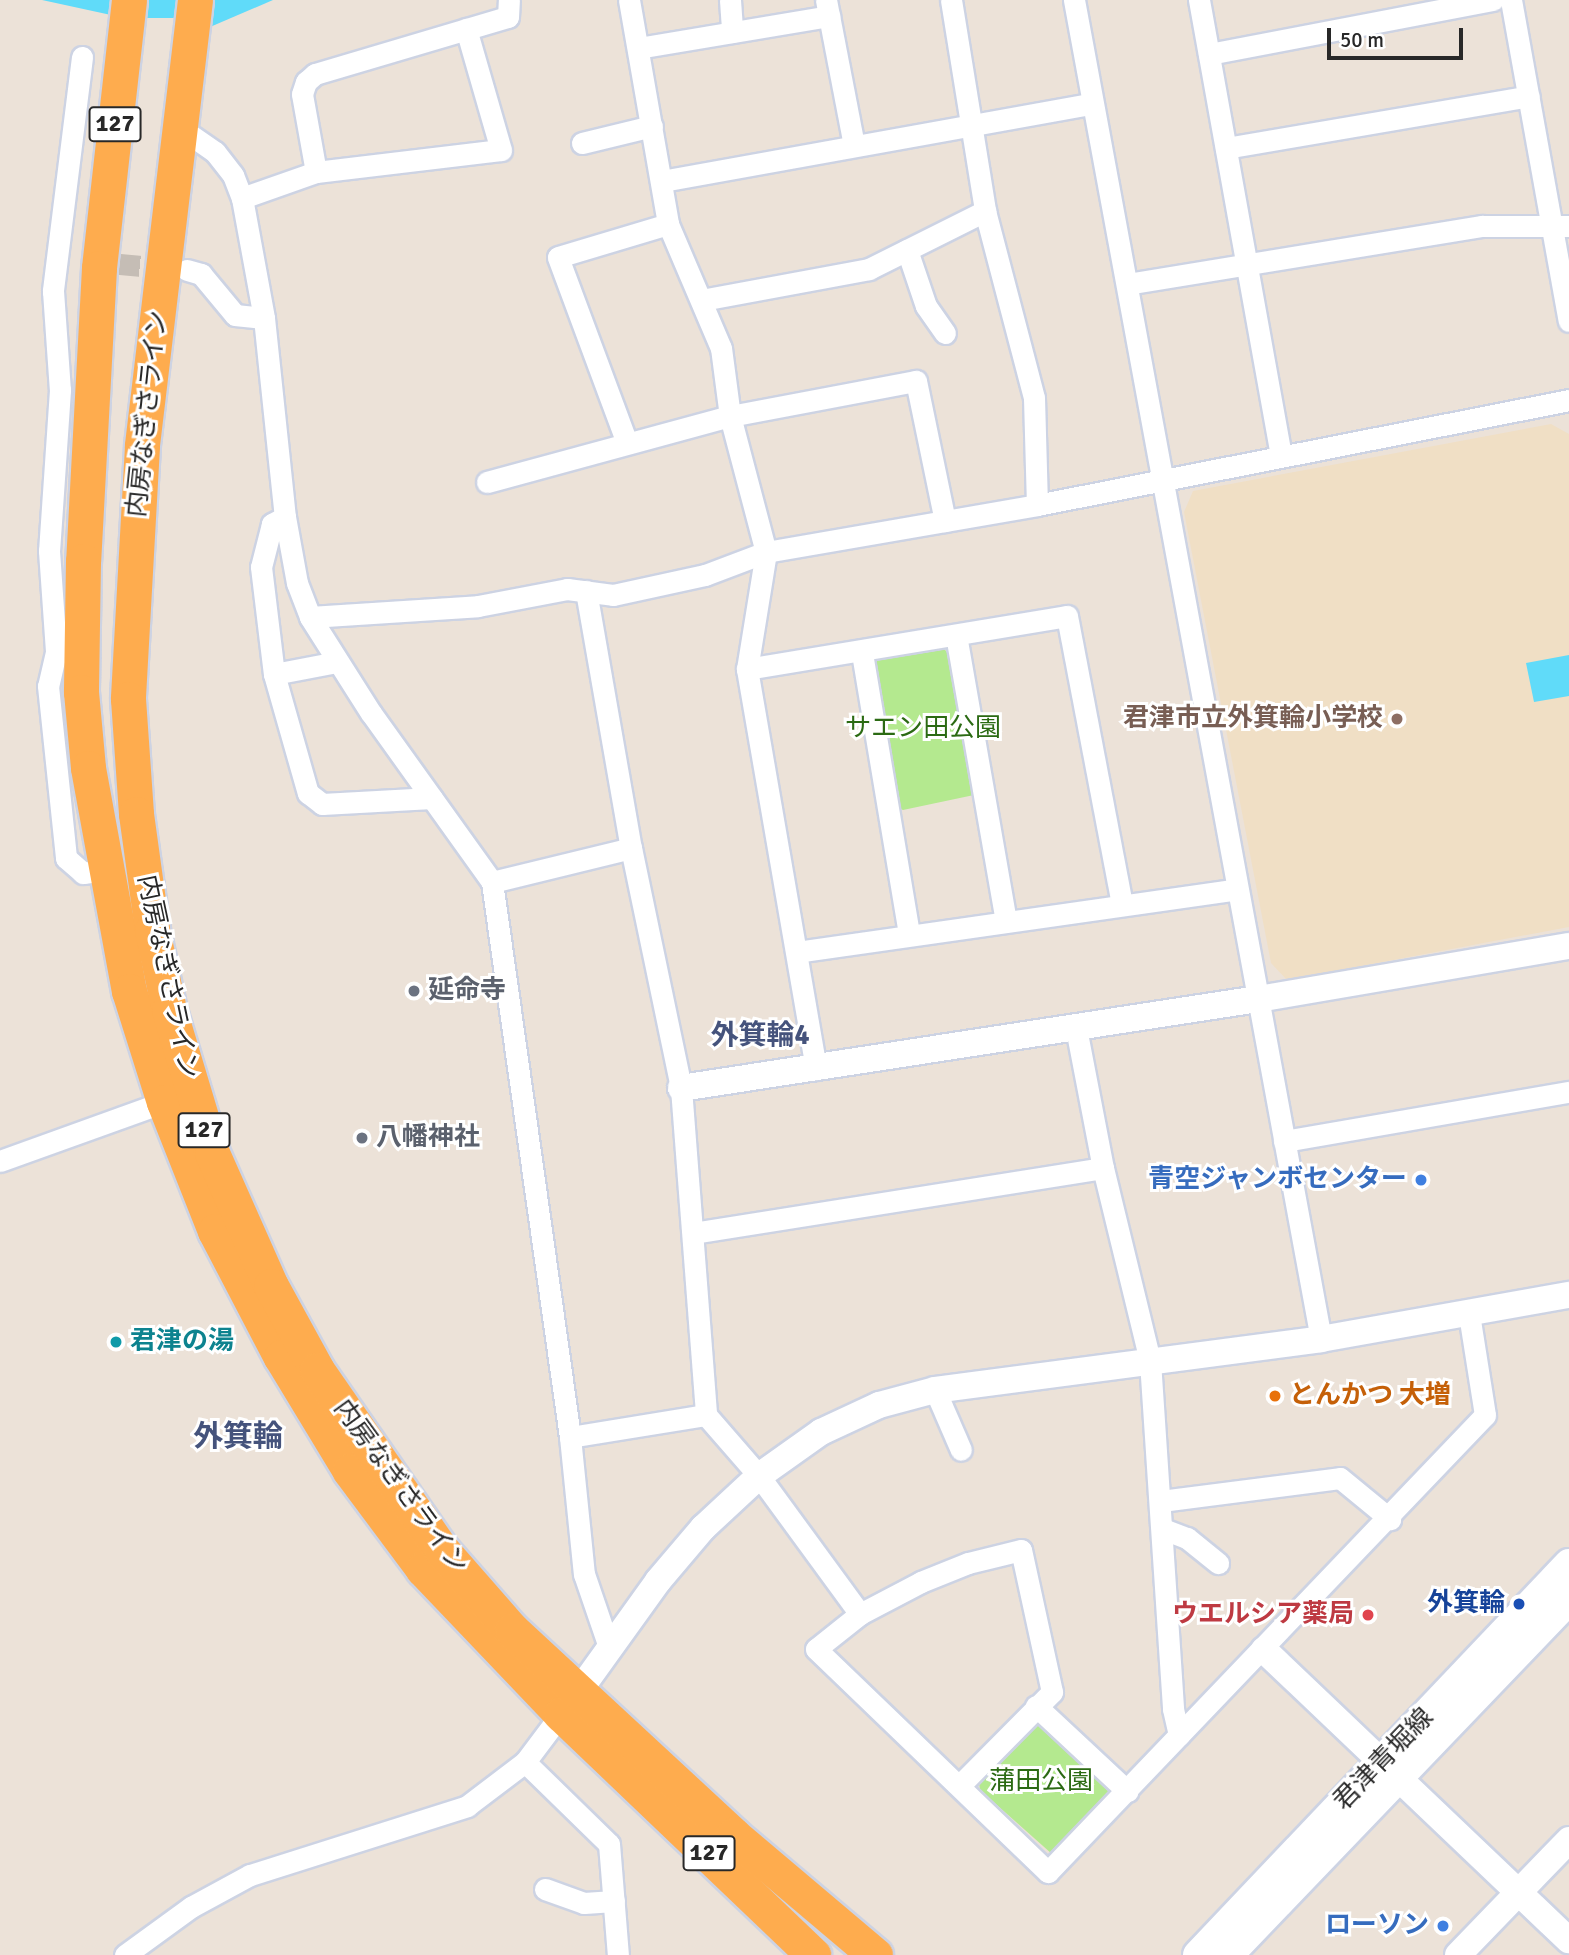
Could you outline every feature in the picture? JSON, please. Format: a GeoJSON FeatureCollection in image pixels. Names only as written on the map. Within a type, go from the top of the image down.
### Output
{"type":"FeatureCollection","features":[{"type":"Feature","properties":{"kind":"highway","name":"内房なぎさライン"},"geometry":{"type":"LineString","coordinates":[[129,0],[99,268],[73,438],[81,692],[88,768],[129,991],[164,1102],[215,1231],[281,1357],[350,1471],[423,1569],[570,1703],[875,1955]]}},
{"type":"Feature","properties":{"kind":"highway","name":"内房なぎさライン"},"geometry":{"type":"LineString","coordinates":[[195,0],[190,63],[142,446],[128,699],[136,814],[152,930],[190,1089],[236,1214],[317,1370],[441,1549],[512,1630],[570,1703],[813,1955]]}},
{"type":"Feature","properties":{"kind":"main road","name":"君津青堀線"},"geometry":{"type":"LineString","coordinates":[[1228,1955],[1569,1564]]}},
{"type":"Feature","properties":{"kind":"main road","name":"君津青堀線"},"geometry":{"type":"LineString","coordinates":[[1198,1955],[1569,1600]]}},
{"type":"Feature","properties":{"kind":"street"},"geometry":{"type":"LineString","coordinates":[[316,172],[302,94],[306,82],[315,74],[508,17],[509,0]]}},
{"type":"Feature","properties":{"kind":"street"},"geometry":{"type":"LineString","coordinates":[[629,0],[668,224],[721,348],[730,416],[766,552],[747,669],[816,1069]]}},
{"type":"Feature","properties":{"kind":"street"},"geometry":{"type":"LineString","coordinates":[[730,0],[732,32]]}},
{"type":"Feature","properties":{"kind":"street"},"geometry":{"type":"LineString","coordinates":[[951,0],[985,211],[1034,398],[1037,505]]}},
{"type":"Feature","properties":{"kind":"street"},"geometry":{"type":"LineString","coordinates":[[1074,0],[1091,104],[1321,1339]]}},
{"type":"Feature","properties":{"kind":"street"},"geometry":{"type":"LineString","coordinates":[[1199,0],[1281,456]]}},
{"type":"Feature","properties":{"kind":"street"},"geometry":{"type":"LineString","coordinates":[[1209,54],[1493,0]]}},
{"type":"Feature","properties":{"kind":"street"},"geometry":{"type":"LineString","coordinates":[[1511,0],[1529,96],[1561,226],[1569,321]]}},
{"type":"Feature","properties":{"kind":"street"},"geometry":{"type":"LineString","coordinates":[[638,48],[732,32],[828,8],[854,145]]}},
{"type":"Feature","properties":{"kind":"street"},"geometry":{"type":"LineString","coordinates":[[242,198],[316,172],[501,150],[466,29]]}},
{"type":"Feature","properties":{"kind":"street"},"geometry":{"type":"LineString","coordinates":[[73,438],[60,390],[53,291],[82,57]]}},
{"type":"Feature","properties":{"kind":"street"},"geometry":{"type":"LineString","coordinates":[[1226,148],[1529,96]]}},
{"type":"Feature","properties":{"kind":"street"},"geometry":{"type":"LineString","coordinates":[[662,181],[1091,104]]}},
{"type":"Feature","properties":{"kind":"street"},"geometry":{"type":"LineString","coordinates":[[582,143],[652,126]]}},
{"type":"Feature","properties":{"kind":"street"},"geometry":{"type":"LineString","coordinates":[[182,129],[215,152],[233,176],[242,198],[264,318],[285,517],[297,583],[310,617],[337,662],[492,881],[570,1437],[584,1574],[609,1647]]}},
{"type":"Feature","properties":{"kind":"street"},"geometry":{"type":"LineString","coordinates":[[702,300],[869,269],[985,211]]}},
{"type":"Feature","properties":{"kind":"street"},"geometry":{"type":"LineString","coordinates":[[627,443],[558,257],[668,224]]}},
{"type":"Feature","properties":{"kind":"street"},"geometry":{"type":"LineString","coordinates":[[1126,284],[1482,226],[1561,226]]}},
{"type":"Feature","properties":{"kind":"street"},"geometry":{"type":"LineString","coordinates":[[907,250],[926,306],[945,333]]}},
{"type":"Feature","properties":{"kind":"street"},"geometry":{"type":"LineString","coordinates":[[58,258],[83,261]]}},
{"type":"Feature","properties":{"kind":"street"},"geometry":{"type":"LineString","coordinates":[[187,270],[201,274],[235,315],[264,318]]}},
{"type":"Feature","properties":{"kind":"street"},"geometry":{"type":"LineString","coordinates":[[487,482],[730,416],[916,381],[945,521]]}},
{"type":"Feature","properties":{"kind":"street"},"geometry":{"type":"LineString","coordinates":[[310,617],[478,606],[567,589],[613,594],[692,578],[766,552],[1037,505],[1569,400]]}},
{"type":"Feature","properties":{"kind":"street"},"geometry":{"type":"LineString","coordinates":[[285,517],[272,524],[261,567],[274,674],[298,768],[315,803],[432,798]]}},
{"type":"Feature","properties":{"kind":"street"},"geometry":{"type":"LineString","coordinates":[[586,591],[631,848],[681,1088],[706,1415],[759,1476],[860,1614]]}},
{"type":"Feature","properties":{"kind":"street"},"geometry":{"type":"LineString","coordinates":[[747,669],[862,653],[1067,616],[1122,905]]}},
{"type":"Feature","properties":{"kind":"street"},"geometry":{"type":"LineString","coordinates":[[956,635],[1006,922]]}},
{"type":"Feature","properties":{"kind":"street"},"geometry":{"type":"LineString","coordinates":[[862,653],[909,934]]}},
{"type":"Feature","properties":{"kind":"street"},"geometry":{"type":"LineString","coordinates":[[274,674],[337,662]]}},
{"type":"Feature","properties":{"kind":"street"},"geometry":{"type":"LineString","coordinates":[[492,881],[631,848]]}},
{"type":"Feature","properties":{"kind":"street"},"geometry":{"type":"LineString","coordinates":[[797,952],[1237,889]]}},
{"type":"Feature","properties":{"kind":"street"},"geometry":{"type":"LineString","coordinates":[[681,1088],[1258,999],[1569,946]]}},
{"type":"Feature","properties":{"kind":"street"},"geometry":{"type":"LineString","coordinates":[[1076,1028],[1103,1168],[1150,1361],[1173,1709],[1179,1735]]}},
{"type":"Feature","properties":{"kind":"street"},"geometry":{"type":"LineString","coordinates":[[1284,1140],[1569,1092]]}},
{"type":"Feature","properties":{"kind":"street"},"geometry":{"type":"LineString","coordinates":[[0,1161],[164,1102]]}},
{"type":"Feature","properties":{"kind":"street"},"geometry":{"type":"LineString","coordinates":[[693,1233],[1103,1168]]}},
{"type":"Feature","properties":{"kind":"street"},"geometry":{"type":"LineString","coordinates":[[125,1955],[191,1907],[250,1875],[467,1806],[525,1762],[609,1647],[703,1528],[759,1476],[821,1432],[879,1405],[934,1390],[1321,1339],[1569,1295]]}},
{"type":"Feature","properties":{"kind":"street"},"geometry":{"type":"LineString","coordinates":[[960,1785],[1052,1692],[1021,1550],[968,1563],[860,1614],[816,1649],[1048,1872],[1390,1519],[1485,1415],[1469,1314]]}},
{"type":"Feature","properties":{"kind":"street"},"geometry":{"type":"LineString","coordinates":[[934,1390],[961,1450]]}},
{"type":"Feature","properties":{"kind":"street"},"geometry":{"type":"LineString","coordinates":[[570,1437],[706,1415]]}},
{"type":"Feature","properties":{"kind":"street"},"geometry":{"type":"LineString","coordinates":[[1161,1501],[1340,1478],[1390,1519]]}},
{"type":"Feature","properties":{"kind":"street"},"geometry":{"type":"LineString","coordinates":[[1163,1529],[1187,1538],[1218,1563]]}},
{"type":"Feature","properties":{"kind":"street"},"geometry":{"type":"LineString","coordinates":[[1264,1650],[1569,1940]]}},
{"type":"Feature","properties":{"kind":"street"},"geometry":{"type":"LineString","coordinates":[[1037,1706],[1127,1791]]}},
{"type":"Feature","properties":{"kind":"street"},"geometry":{"type":"LineString","coordinates":[[525,1762],[609,1844],[618,1955]]}},
{"type":"Feature","properties":{"kind":"street"},"geometry":{"type":"LineString","coordinates":[[1458,1955],[1569,1840]]}},
{"type":"Feature","properties":{"kind":"street"},"geometry":{"type":"LineString","coordinates":[[545,1889],[584,1903],[614,1901]]}},
{"type":"Feature","properties":{"kind":"shaded area","name":"君津市立外箕輪小学校"},"geometry":{"type":"Polygon","coordinates":[[[1551,424],[1569,434],[1569,927],[1287,980],[1271,963],[1184,512],[1193,491],[1551,424]]]}},
{"type":"Feature","properties":{"kind":"green space","name":"サエン田公園"},"geometry":{"type":"Polygon","coordinates":[[[943,648],[949,654],[974,795],[903,810],[897,807],[870,666],[876,657],[943,648]]]}},
{"type":"Feature","properties":{"kind":"green space","name":"蒲田公園"},"geometry":{"type":"Polygon","coordinates":[[[1037,1717],[1115,1787],[1052,1854],[980,1790],[979,1783],[1037,1717]]]}},
{"type":"Feature","properties":{"kind":"water"},"geometry":{"type":"Polygon","coordinates":[[[42,0],[113,0],[111,15],[42,0]]]}},
{"type":"Feature","properties":{"kind":"water"},"geometry":{"type":"Polygon","coordinates":[[[140,0],[184,0],[182,18],[138,18],[140,0]]]}},
{"type":"Feature","properties":{"kind":"water"},"geometry":{"type":"Polygon","coordinates":[[[212,0],[273,0],[210,27],[212,0]]]}},
{"type":"Feature","properties":{"kind":"water"},"geometry":{"type":"Polygon","coordinates":[[[1569,655],[1569,696],[1534,702],[1526,663],[1569,655]]]}},
{"type":"Feature","properties":{"kind":"tunnel"},"geometry":{"type":"LineString","coordinates":[[88,261],[175,269]]}},
{"type":"Feature","properties":{"kind":"place","name":"君津市立外箕輪小学校"},"geometry":{"type":"Point","coordinates":[1397,719]}},
{"type":"Feature","properties":{"kind":"place","name":"延命寺"},"geometry":{"type":"Point","coordinates":[414,991]}},
{"type":"Feature","properties":{"kind":"place","name":"八幡神社"},"geometry":{"type":"Point","coordinates":[362,1138]}},
{"type":"Feature","properties":{"kind":"place","name":"青空ジャンボセンター"},"geometry":{"type":"Point","coordinates":[1421,1180]}},
{"type":"Feature","properties":{"kind":"place","name":"君津の湯"},"geometry":{"type":"Point","coordinates":[116,1342]}},
{"type":"Feature","properties":{"kind":"place","name":"とんかつ 大増"},"geometry":{"type":"Point","coordinates":[1275,1396]}},
{"type":"Feature","properties":{"kind":"place","name":"外箕輪"},"geometry":{"type":"Point","coordinates":[1519,1604]}},
{"type":"Feature","properties":{"kind":"place","name":"ウエルシア薬局"},"geometry":{"type":"Point","coordinates":[1368,1615]}},
{"type":"Feature","properties":{"kind":"place","name":"ローソン"},"geometry":{"type":"Point","coordinates":[1443,1926]}},
{"type":"Feature","properties":{"kind":"district","name":"外箕輪4"},"geometry":{"type":"Point","coordinates":[760,1035]}},
{"type":"Feature","properties":{"kind":"district","name":"外箕輪"},"geometry":{"type":"Point","coordinates":[238,1437]}}]}
